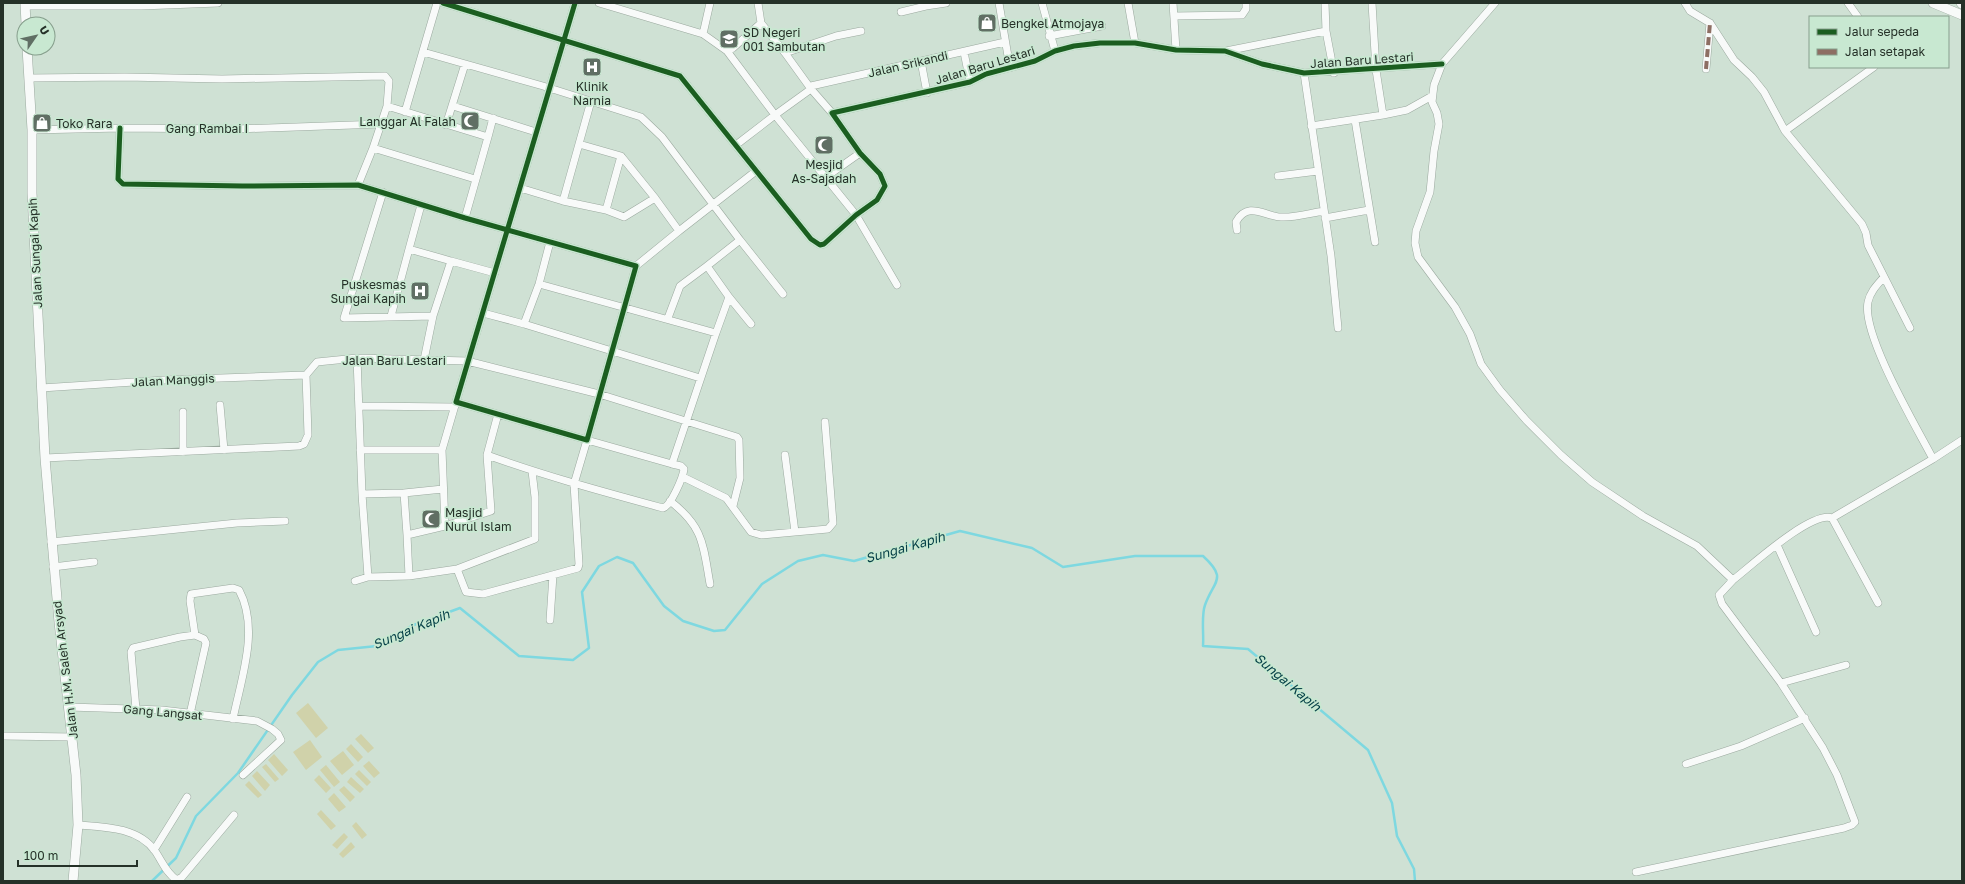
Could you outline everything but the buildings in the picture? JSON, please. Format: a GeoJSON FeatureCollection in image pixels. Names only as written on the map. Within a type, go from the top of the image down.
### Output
{"type":"FeatureCollection","features":[{"type":"Feature","properties":{"kind":"street"},"geometry":{"type":"LineString","coordinates":[[26,16],[26,4],[142,6],[218,3]]}},
{"type":"Feature","properties":{"kind":"street"},"geometry":{"type":"LineString","coordinates":[[405,112],[437,3]]}},
{"type":"Feature","properties":{"kind":"street"},"geometry":{"type":"LineString","coordinates":[[443,3],[680,76],[811,239],[817,244],[824,244],[856,215],[877,200],[885,186],[880,174],[860,153],[832,113],[761,23],[758,3]]}},
{"type":"Feature","properties":{"kind":"street"},"geometry":{"type":"LineString","coordinates":[[445,526],[442,450],[467,361],[495,273],[506,229],[520,188],[575,3]]}},
{"type":"Feature","properties":{"kind":"street"},"geometry":{"type":"LineString","coordinates":[[599,3],[703,34],[727,51],[775,115],[856,215],[897,285]]}},
{"type":"Feature","properties":{"kind":"street"},"geometry":{"type":"LineString","coordinates":[[703,34],[710,3]]}},
{"type":"Feature","properties":{"kind":"street"},"geometry":{"type":"LineString","coordinates":[[901,12],[926,5],[946,3]]}},
{"type":"Feature","properties":{"kind":"street"},"geometry":{"type":"LineString","coordinates":[[999,3],[1010,68]]}},
{"type":"Feature","properties":{"kind":"street"},"geometry":{"type":"LineString","coordinates":[[1042,3],[1049,36],[1055,51]]}},
{"type":"Feature","properties":{"kind":"street"},"geometry":{"type":"LineString","coordinates":[[1128,3],[1135,43]]}},
{"type":"Feature","properties":{"kind":"street"},"geometry":{"type":"LineString","coordinates":[[1173,3],[1176,50]]}},
{"type":"Feature","properties":{"kind":"street"},"geometry":{"type":"LineString","coordinates":[[1174,16],[1242,15],[1246,9],[1246,3]]}},
{"type":"Feature","properties":{"kind":"street"},"geometry":{"type":"LineString","coordinates":[[1325,3],[1326,31],[1334,73]]}},
{"type":"Feature","properties":{"kind":"street"},"geometry":{"type":"LineString","coordinates":[[1372,3],[1376,70],[1383,115]]}},
{"type":"Feature","properties":{"kind":"street"},"geometry":{"type":"LineString","coordinates":[[1494,3],[1442,64],[1432,96],[1439,124],[1434,151],[1430,192],[1416,231],[1418,257],[1456,307],[1470,334],[1481,364],[1500,390],[1526,420],[1561,455],[1592,482],[1643,516],[1697,546],[1733,580]]}},
{"type":"Feature","properties":{"kind":"street"},"geometry":{"type":"LineString","coordinates":[[1686,3],[1690,11],[1710,23],[1734,60],[1752,77],[1764,92],[1784,131],[1862,224],[1866,233],[1868,245],[1910,328]]}},
{"type":"Feature","properties":{"kind":"street"},"geometry":{"type":"LineString","coordinates":[[1848,3],[1857,16]]}},
{"type":"Feature","properties":{"kind":"street"},"geometry":{"type":"LineString","coordinates":[[1933,3],[1962,15]]}},
{"type":"Feature","properties":{"kind":"street"},"geometry":{"type":"LineString","coordinates":[[727,51],[733,48],[761,23]]}},
{"type":"Feature","properties":{"kind":"street"},"geometry":{"type":"LineString","coordinates":[[1706,69],[1710,23]]}},
{"type":"Feature","properties":{"kind":"street"},"geometry":{"type":"LineString","coordinates":[[1049,36],[1102,26]]}},
{"type":"Feature","properties":{"kind":"street"},"geometry":{"type":"LineString","coordinates":[[785,53],[836,36],[861,31]]}},
{"type":"Feature","properties":{"kind":"street"},"geometry":{"type":"LineString","coordinates":[[1225,51],[1326,31]]}},
{"type":"Feature","properties":{"kind":"street","name":"Jalan Srikandi"},"geometry":{"type":"LineString","coordinates":[[811,87],[1005,42]]}},
{"type":"Feature","properties":{"kind":"street","name":"Jalan Baru Lestari"},"geometry":{"type":"LineString","coordinates":[[832,113],[970,82],[986,74],[1035,62],[1055,51],[1074,46],[1100,43],[1135,43],[1176,50],[1225,51],[1262,64],[1304,74],[1376,70],[1442,64]]}},
{"type":"Feature","properties":{"kind":"street"},"geometry":{"type":"LineString","coordinates":[[423,52],[549,88],[641,117],[647,121],[662,137],[783,294]]}},
{"type":"Feature","properties":{"kind":"street"},"geometry":{"type":"LineString","coordinates":[[964,52],[970,82]]}},
{"type":"Feature","properties":{"kind":"street","name":"Jalan Sungai Kapih"},"geometry":{"type":"LineString","coordinates":[[28,56],[32,130],[32,193],[45,458]]}},
{"type":"Feature","properties":{"kind":"street"},"geometry":{"type":"LineString","coordinates":[[921,61],[927,92]]}},
{"type":"Feature","properties":{"kind":"street"},"geometry":{"type":"LineString","coordinates":[[446,125],[465,64]]}},
{"type":"Feature","properties":{"kind":"street"},"geometry":{"type":"LineString","coordinates":[[1784,131],[1873,68]]}},
{"type":"Feature","properties":{"kind":"street"},"geometry":{"type":"LineString","coordinates":[[1304,74],[1324,214],[1332,256],[1338,328]]}},
{"type":"Feature","properties":{"kind":"street"},"geometry":{"type":"LineString","coordinates":[[29,78],[125,77],[222,79],[385,76],[389,81],[387,106],[373,148],[358,185]]}},
{"type":"Feature","properties":{"kind":"street"},"geometry":{"type":"LineString","coordinates":[[736,145],[811,87]]}},
{"type":"Feature","properties":{"kind":"street"},"geometry":{"type":"LineString","coordinates":[[1311,126],[1355,120],[1408,110],[1432,96]]}},
{"type":"Feature","properties":{"kind":"street"},"geometry":{"type":"LineString","coordinates":[[563,201],[591,101]]}},
{"type":"Feature","properties":{"kind":"street"},"geometry":{"type":"LineString","coordinates":[[387,106],[488,138]]}},
{"type":"Feature","properties":{"kind":"street"},"geometry":{"type":"LineString","coordinates":[[453,106],[536,132]]}},
{"type":"Feature","properties":{"kind":"street"},"geometry":{"type":"LineString","coordinates":[[465,218],[493,118]]}},
{"type":"Feature","properties":{"kind":"street"},"geometry":{"type":"LineString","coordinates":[[1355,120],[1374,242]]}},
{"type":"Feature","properties":{"kind":"street","name":"Gang Rambai I"},"geometry":{"type":"LineString","coordinates":[[32,130],[120,128],[236,129],[381,124]]}},
{"type":"Feature","properties":{"kind":"street"},"geometry":{"type":"LineString","coordinates":[[120,128],[118,179],[123,184],[242,186],[358,185],[465,218],[636,266]]}},
{"type":"Feature","properties":{"kind":"street"},"geometry":{"type":"LineString","coordinates":[[579,144],[621,156],[655,198],[679,231]]}},
{"type":"Feature","properties":{"kind":"street"},"geometry":{"type":"LineString","coordinates":[[373,148],[475,179]]}},
{"type":"Feature","properties":{"kind":"street"},"geometry":{"type":"LineString","coordinates":[[826,177],[860,153]]}},
{"type":"Feature","properties":{"kind":"street"},"geometry":{"type":"LineString","coordinates":[[606,210],[621,156]]}},
{"type":"Feature","properties":{"kind":"street"},"geometry":{"type":"LineString","coordinates":[[457,569],[464,590],[473,594],[482,594],[578,568],[574,484],[636,266],[756,171]]}},
{"type":"Feature","properties":{"kind":"street"},"geometry":{"type":"LineString","coordinates":[[1278,176],[1318,171]]}},
{"type":"Feature","properties":{"kind":"street"},"geometry":{"type":"LineString","coordinates":[[520,188],[563,201],[606,210],[627,217],[655,198]]}},
{"type":"Feature","properties":{"kind":"street"},"geometry":{"type":"LineString","coordinates":[[383,192],[344,318],[433,316]]}},
{"type":"Feature","properties":{"kind":"street"},"geometry":{"type":"LineString","coordinates":[[392,316],[421,205]]}},
{"type":"Feature","properties":{"kind":"street"},"geometry":{"type":"LineString","coordinates":[[1237,230],[1236,224],[1238,220],[1254,211],[1262,211],[1280,218],[1369,210]]}},
{"type":"Feature","properties":{"kind":"street"},"geometry":{"type":"LineString","coordinates":[[668,318],[680,286],[740,240]]}},
{"type":"Feature","properties":{"kind":"street"},"geometry":{"type":"LineString","coordinates":[[524,324],[538,284],[550,242]]}},
{"type":"Feature","properties":{"kind":"street"},"geometry":{"type":"LineString","coordinates":[[409,249],[495,273]]}},
{"type":"Feature","properties":{"kind":"street"},"geometry":{"type":"LineString","coordinates":[[424,360],[433,316],[451,261]]}},
{"type":"Feature","properties":{"kind":"street"},"geometry":{"type":"LineString","coordinates":[[707,266],[729,297],[751,324]]}},
{"type":"Feature","properties":{"kind":"street"},"geometry":{"type":"LineString","coordinates":[[1884,277],[1872,291],[1868,303],[1868,316],[1875,342],[1884,364],[1933,459]]}},
{"type":"Feature","properties":{"kind":"street"},"geometry":{"type":"LineString","coordinates":[[538,284],[668,318],[716,333]]}},
{"type":"Feature","properties":{"kind":"street"},"geometry":{"type":"LineString","coordinates":[[672,464],[700,378],[729,297]]}},
{"type":"Feature","properties":{"kind":"street"},"geometry":{"type":"LineString","coordinates":[[483,313],[524,324],[700,378]]}},
{"type":"Feature","properties":{"kind":"street"},"geometry":{"type":"LineString","coordinates":[[357,358],[360,406],[362,494],[368,577]]}},
{"type":"Feature","properties":{"kind":"street","name":"Jalan Baru Lestari"},"geometry":{"type":"LineString","coordinates":[[306,375],[318,361],[357,358],[467,361],[599,394],[686,420],[739,438],[740,478],[733,506]]}},
{"type":"Feature","properties":{"kind":"street"},"geometry":{"type":"LineString","coordinates":[[45,458],[299,446],[304,444],[308,435],[306,375]]}},
{"type":"Feature","properties":{"kind":"street","name":"Jalan Manggis"},"geometry":{"type":"LineString","coordinates":[[41,388],[164,380],[306,375]]}},
{"type":"Feature","properties":{"kind":"street"},"geometry":{"type":"LineString","coordinates":[[360,406],[455,404],[498,414],[684,468],[683,477],[670,501],[666,507],[663,508],[574,484],[487,455]]}},
{"type":"Feature","properties":{"kind":"street"},"geometry":{"type":"LineString","coordinates":[[220,405],[224,450]]}},
{"type":"Feature","properties":{"kind":"street"},"geometry":{"type":"LineString","coordinates":[[182,412],[183,452]]}},
{"type":"Feature","properties":{"kind":"street"},"geometry":{"type":"LineString","coordinates":[[407,535],[445,526],[491,511],[487,455],[498,414]]}},
{"type":"Feature","properties":{"kind":"street"},"geometry":{"type":"LineString","coordinates":[[683,477],[726,498],[751,532],[755,534],[761,535],[828,529],[833,523],[825,422]]}},
{"type":"Feature","properties":{"kind":"street"},"geometry":{"type":"LineString","coordinates":[[1636,872],[1852,825],[1855,822],[1837,775],[1823,748],[1781,683],[1722,604],[1719,595],[1720,592],[1733,580],[1803,525],[1822,517],[1832,518],[1962,441]]}},
{"type":"Feature","properties":{"kind":"street"},"geometry":{"type":"LineString","coordinates":[[360,450],[442,450]]}},
{"type":"Feature","properties":{"kind":"street"},"geometry":{"type":"LineString","coordinates":[[785,455],[795,532]]}},
{"type":"Feature","properties":{"kind":"street","name":"Jalan H.M. Saleh Arsyad"},"geometry":{"type":"LineString","coordinates":[[45,458],[51,542],[73,737],[78,825],[73,881]]}},
{"type":"Feature","properties":{"kind":"street"},"geometry":{"type":"LineString","coordinates":[[355,581],[368,577],[409,576],[457,569],[536,538],[532,471]]}},
{"type":"Feature","properties":{"kind":"street"},"geometry":{"type":"LineString","coordinates":[[362,494],[404,493],[443,489]]}},
{"type":"Feature","properties":{"kind":"street"},"geometry":{"type":"LineString","coordinates":[[404,493],[409,576]]}},
{"type":"Feature","properties":{"kind":"street"},"geometry":{"type":"LineString","coordinates":[[670,501],[688,516],[697,530],[702,541],[710,584]]}},
{"type":"Feature","properties":{"kind":"street"},"geometry":{"type":"LineString","coordinates":[[1832,518],[1878,603]]}},
{"type":"Feature","properties":{"kind":"street"},"geometry":{"type":"LineString","coordinates":[[51,542],[237,523],[285,521]]}},
{"type":"Feature","properties":{"kind":"street"},"geometry":{"type":"LineString","coordinates":[[1777,545],[1816,632]]}},
{"type":"Feature","properties":{"kind":"street"},"geometry":{"type":"LineString","coordinates":[[54,567],[94,562]]}},
{"type":"Feature","properties":{"kind":"street"},"geometry":{"type":"LineString","coordinates":[[550,620],[552,575]]}},
{"type":"Feature","properties":{"kind":"street"},"geometry":{"type":"LineString","coordinates":[[195,635],[190,601],[192,594],[237,588],[241,593],[246,611],[248,636],[247,653],[233,719]]}},
{"type":"Feature","properties":{"kind":"street"},"geometry":{"type":"LineString","coordinates":[[136,709],[131,652],[133,648],[195,635],[204,639],[206,643],[190,714]]}},
{"type":"Feature","properties":{"kind":"street"},"geometry":{"type":"LineString","coordinates":[[1781,683],[1846,665]]}},
{"type":"Feature","properties":{"kind":"street","name":"Gang Langsat"},"geometry":{"type":"LineString","coordinates":[[69,707],[136,709],[259,722],[278,734],[281,738],[280,741],[243,775]]}},
{"type":"Feature","properties":{"kind":"street"},"geometry":{"type":"LineString","coordinates":[[1686,764],[1741,746],[1805,718]]}},
{"type":"Feature","properties":{"kind":"street"},"geometry":{"type":"LineString","coordinates":[[3,736],[73,737]]}},
{"type":"Feature","properties":{"kind":"street"},"geometry":{"type":"LineString","coordinates":[[154,850],[186,797]]}},
{"type":"Feature","properties":{"kind":"street"},"geometry":{"type":"LineString","coordinates":[[78,825],[124,831],[141,839],[154,850],[162,864],[176,879],[179,879],[234,815]]}},
{"type":"Feature","properties":{"kind":"green space"},"geometry":{"type":"Polygon","coordinates":[[[308,703],[328,728],[316,738],[296,713],[308,703]]]}},
{"type":"Feature","properties":{"kind":"green space"},"geometry":{"type":"Polygon","coordinates":[[[361,734],[374,748],[368,753],[355,739],[361,734]]]}},
{"type":"Feature","properties":{"kind":"green space"},"geometry":{"type":"Polygon","coordinates":[[[310,740],[322,757],[306,770],[293,752],[310,740]]]}},
{"type":"Feature","properties":{"kind":"green space"},"geometry":{"type":"Polygon","coordinates":[[[351,744],[363,757],[358,762],[346,749],[351,744]]]}},
{"type":"Feature","properties":{"kind":"green space"},"geometry":{"type":"Polygon","coordinates":[[[343,751],[354,765],[342,775],[330,761],[343,751]]]}},
{"type":"Feature","properties":{"kind":"green space"},"geometry":{"type":"Polygon","coordinates":[[[274,754],[288,770],[282,776],[268,760],[274,754]]]}},
{"type":"Feature","properties":{"kind":"green space"},"geometry":{"type":"Polygon","coordinates":[[[369,761],[380,773],[374,778],[363,766],[369,761]]]}},
{"type":"Feature","properties":{"kind":"green space"},"geometry":{"type":"Polygon","coordinates":[[[266,764],[279,779],[275,782],[262,767],[266,764]]]}},
{"type":"Feature","properties":{"kind":"green space"},"geometry":{"type":"Polygon","coordinates":[[[326,765],[340,782],[334,787],[320,770],[326,765]]]}},
{"type":"Feature","properties":{"kind":"green space"},"geometry":{"type":"Polygon","coordinates":[[[359,770],[371,782],[367,786],[355,774],[359,770]]]}},
{"type":"Feature","properties":{"kind":"green space"},"geometry":{"type":"Polygon","coordinates":[[[257,771],[270,785],[265,791],[252,776],[257,771]]]}},
{"type":"Feature","properties":{"kind":"green space"},"geometry":{"type":"Polygon","coordinates":[[[319,775],[331,788],[326,793],[314,780],[319,775]]]}},
{"type":"Feature","properties":{"kind":"green space"},"geometry":{"type":"Polygon","coordinates":[[[351,777],[364,789],[360,793],[347,782],[351,777]]]}},
{"type":"Feature","properties":{"kind":"green space"},"geometry":{"type":"Polygon","coordinates":[[[249,781],[262,795],[258,798],[245,785],[249,781]]]}},
{"type":"Feature","properties":{"kind":"green space"},"geometry":{"type":"Polygon","coordinates":[[[344,786],[355,797],[350,802],[339,790],[344,786]]]}},
{"type":"Feature","properties":{"kind":"green space"},"geometry":{"type":"Polygon","coordinates":[[[334,793],[346,807],[339,812],[328,799],[334,793]]]}},
{"type":"Feature","properties":{"kind":"green space"},"geometry":{"type":"Polygon","coordinates":[[[321,810],[336,826],[331,830],[317,814],[321,810]]]}},
{"type":"Feature","properties":{"kind":"green space"},"geometry":{"type":"Polygon","coordinates":[[[356,822],[367,835],[362,839],[352,826],[356,822]]]}},
{"type":"Feature","properties":{"kind":"green space"},"geometry":{"type":"Polygon","coordinates":[[[344,833],[348,837],[337,849],[332,845],[344,833]]]}},
{"type":"Feature","properties":{"kind":"green space"},"geometry":{"type":"Polygon","coordinates":[[[351,842],[355,847],[343,858],[339,854],[351,842]]]}},
{"type":"Feature","properties":{"kind":"waterway","name":"Sungai Kapih"},"geometry":{"type":"LineString","coordinates":[[152,881],[176,858],[196,816],[238,773],[292,695],[318,662],[338,650],[377,646],[411,626],[460,608],[519,656],[573,660],[589,648],[582,592],[599,566],[617,557],[633,563],[664,606],[683,621],[714,631],[725,630],[762,584],[798,561],[823,555],[854,561],[960,531],[1032,548],[1063,567],[1135,556],[1203,556],[1211,564],[1217,575],[1217,580],[1204,609],[1203,646],[1248,649],[1368,750],[1392,803],[1397,836],[1414,869],[1415,881]]}},
{"type":"Feature","properties":{"kind":"marked path"},"geometry":{"type":"LineString","coordinates":[[1706,69],[1710,23]]}},
{"type":"Feature","properties":{"kind":"cycle path"},"geometry":{"type":"LineString","coordinates":[[443,3],[680,76],[811,239],[820,245],[824,244],[856,215],[877,200],[885,186],[880,174],[860,153],[832,113],[970,82],[986,74],[1035,61],[1055,51],[1074,46],[1100,43],[1135,43],[1176,50],[1225,51],[1262,64],[1304,73],[1442,64]]}},
{"type":"Feature","properties":{"kind":"cycle path"},"geometry":{"type":"LineString","coordinates":[[120,128],[118,179],[123,184],[242,186],[358,185],[465,218],[636,266],[587,440],[456,402],[575,3]]}},
{"type":"Feature","properties":{"kind":"place","name":"Bengkel Atmojaya"},"geometry":{"type":"Point","coordinates":[987,23]}},
{"type":"Feature","properties":{"kind":"place","name":"SD Negeri 001 Sambutan"},"geometry":{"type":"Point","coordinates":[729,39]}},
{"type":"Feature","properties":{"kind":"place","name":"Klinik Narnia"},"geometry":{"type":"Point","coordinates":[592,67]}},
{"type":"Feature","properties":{"kind":"place","name":"Langgar Al Falah"},"geometry":{"type":"Point","coordinates":[470,121]}},
{"type":"Feature","properties":{"kind":"place","name":"Toko Rara"},"geometry":{"type":"Point","coordinates":[42,123]}},
{"type":"Feature","properties":{"kind":"place","name":"Mesjid As-Sajadah"},"geometry":{"type":"Point","coordinates":[824,145]}},
{"type":"Feature","properties":{"kind":"place","name":"Puskesmas Sungai Kapih"},"geometry":{"type":"Point","coordinates":[420,291]}},
{"type":"Feature","properties":{"kind":"place","name":"Masjid Nurul Islam"},"geometry":{"type":"Point","coordinates":[431,519]}}]}
